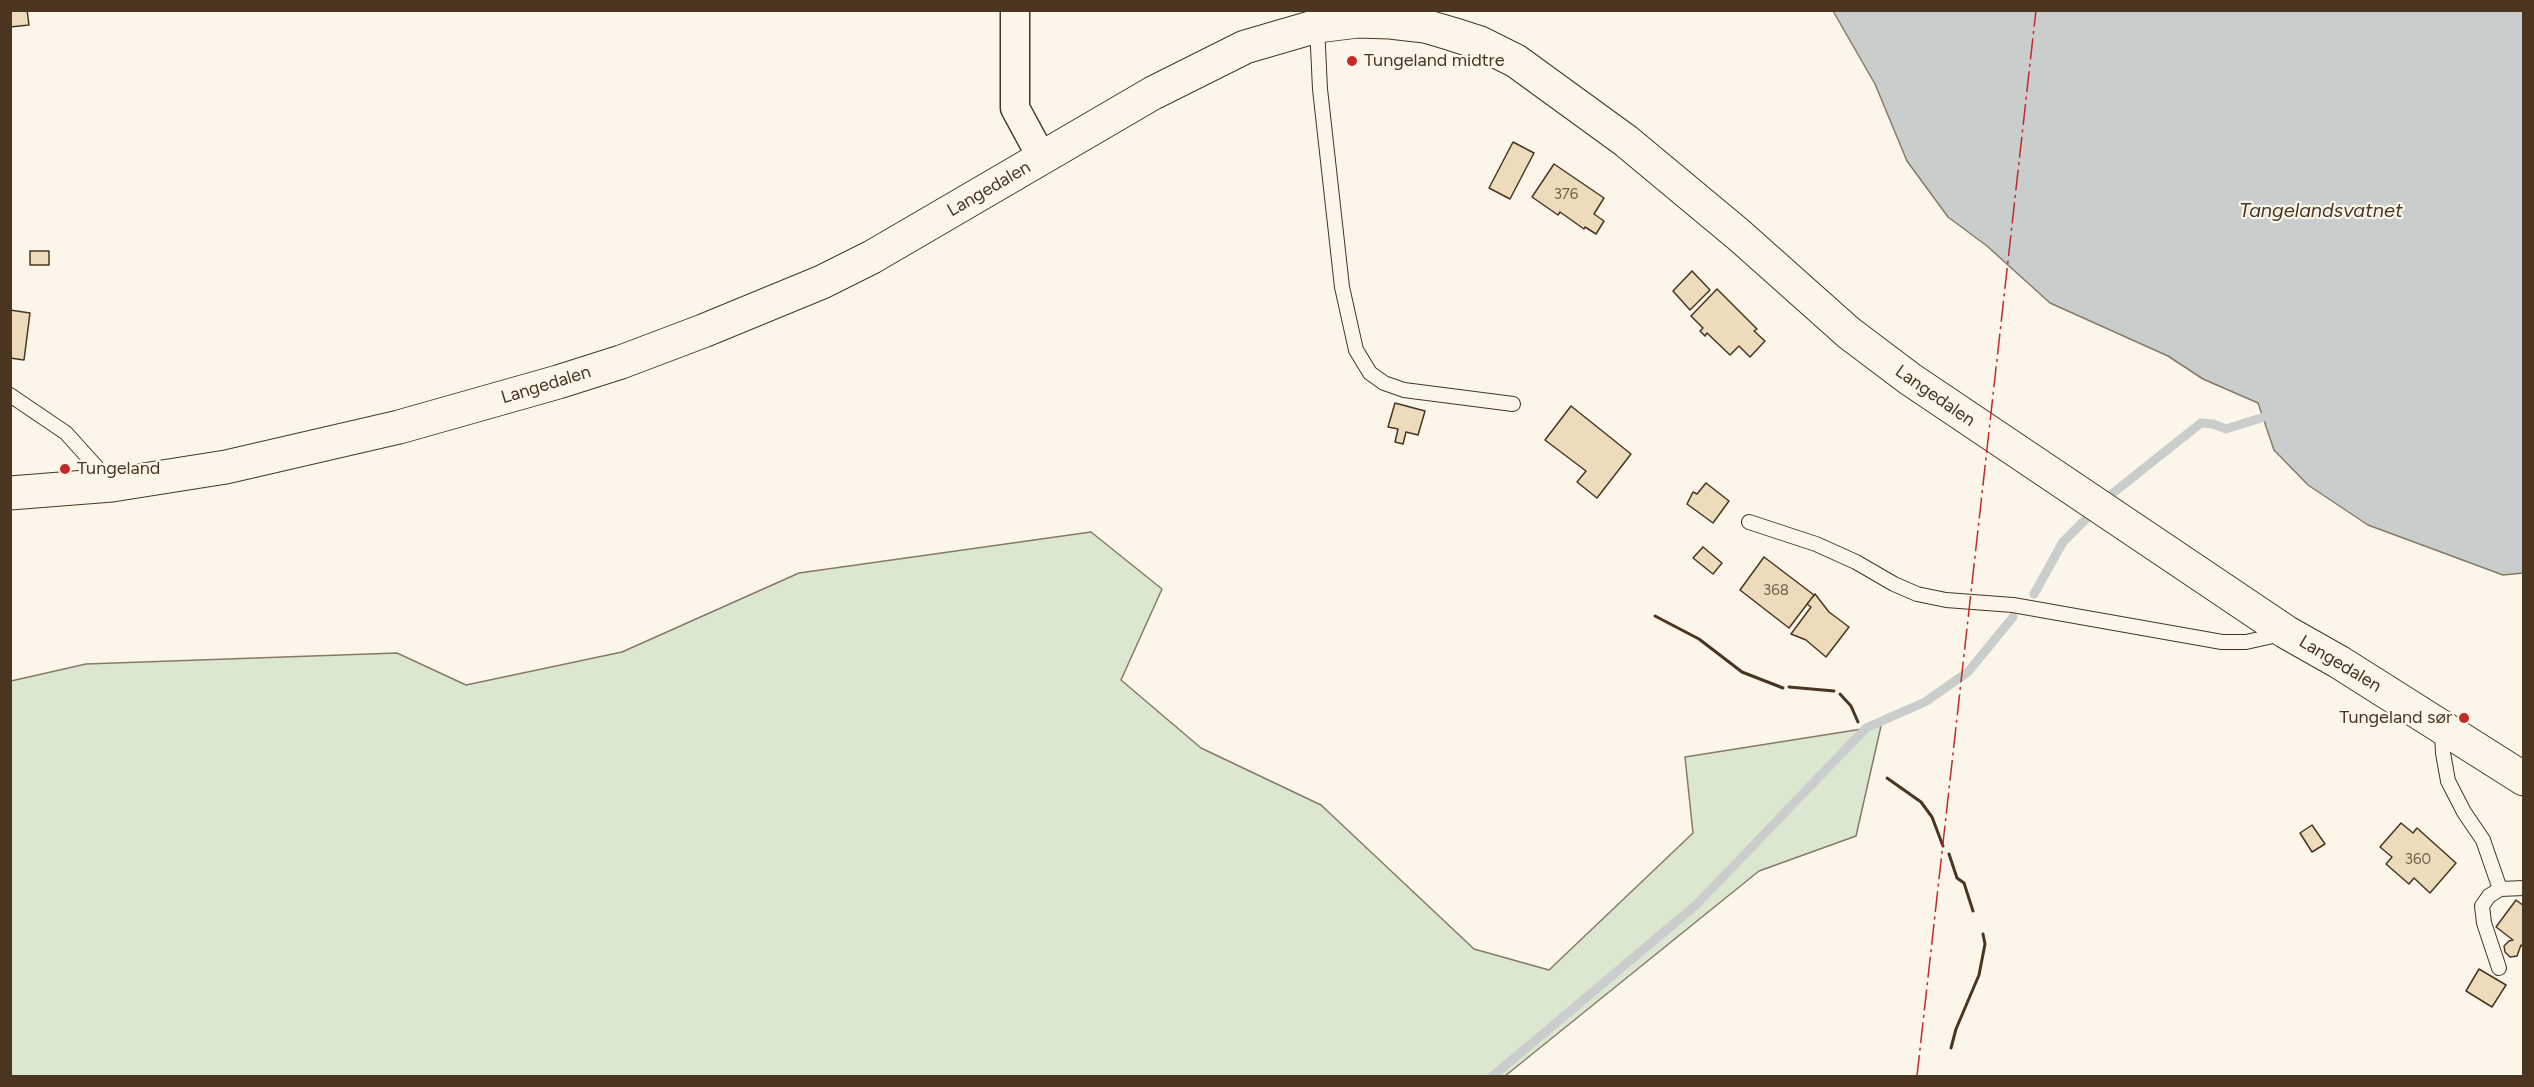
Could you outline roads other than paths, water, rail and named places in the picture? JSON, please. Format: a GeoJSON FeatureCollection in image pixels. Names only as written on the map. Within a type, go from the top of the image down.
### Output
{"type":"FeatureCollection","features":[{"type":"Feature","properties":{"kind":"main road","name":"Langedalen"},"geometry":{"type":"LineString","coordinates":[[10,494],[112,485],[226,467],[399,427],[621,362],[822,282],[872,257],[1153,93],[1213,62],[1245,47],[1357,16],[1425,26],[1480,43],[1516,62],[1626,141],[1739,235],[1850,333],[1910,380],[2286,632],[2339,662],[2523,779]]}},
{"type":"Feature","properties":{"kind":"street","name":"Langedalen"},"geometry":{"type":"LineString","coordinates":[[1015,10],[1015,108],[1042,158]]}},
{"type":"Feature","properties":{"kind":"lane"},"geometry":{"type":"LineString","coordinates":[[1317,26],[1320,89],[1342,287],[1356,350],[1370,373],[1384,383],[1404,390],[1514,404]]}},
{"type":"Feature","properties":{"kind":"lane"},"geometry":{"type":"LineString","coordinates":[[10,395],[66,433],[112,485]]}},
{"type":"Feature","properties":{"kind":"lane"},"geometry":{"type":"LineString","coordinates":[[1749,522],[1816,544],[1917,594],[1946,600],[2013,605],[2222,642],[2246,642],[2286,632]]}},
{"type":"Feature","properties":{"kind":"lane"},"geometry":{"type":"LineString","coordinates":[[2442,728],[2442,753],[2448,781],[2464,812],[2483,840],[2492,859],[2500,889]]}},
{"type":"Feature","properties":{"kind":"lane"},"geometry":{"type":"LineString","coordinates":[[2499,968],[2484,923],[2482,906],[2488,896],[2500,889],[2523,888]]}},
{"type":"Feature","properties":{"kind":"water","name":"Tangelandsvatnet"},"geometry":{"type":"Polygon","coordinates":[[[1833,11],[2523,11],[2523,573],[2503,575],[2368,525],[2308,485],[2274,450],[2258,403],[2203,379],[2168,356],[2050,303],[1987,246],[1948,217],[1907,161],[1875,84],[1833,11]]]}},
{"type":"Feature","properties":{"kind":"waterway"},"geometry":{"type":"LineString","coordinates":[[2108,497],[2201,423],[2213,424],[2226,429],[2264,417]]}},
{"type":"Feature","properties":{"kind":"waterway"},"geometry":{"type":"LineString","coordinates":[[2034,594],[2063,542],[2087,518]]}},
{"type":"Feature","properties":{"kind":"waterway"},"geometry":{"type":"LineString","coordinates":[[1493,1076],[1696,905],[1866,728],[1925,702],[1968,672],[2013,617]]}},
{"type":"Feature","properties":{"kind":"place","name":"Tungeland midtre"},"geometry":{"type":"Point","coordinates":[1352,61]}},
{"type":"Feature","properties":{"kind":"place","name":"Tungeland"},"geometry":{"type":"Point","coordinates":[65,469]}},
{"type":"Feature","properties":{"kind":"place","name":"Tungeland sør"},"geometry":{"type":"Point","coordinates":[2464,718]}}]}
